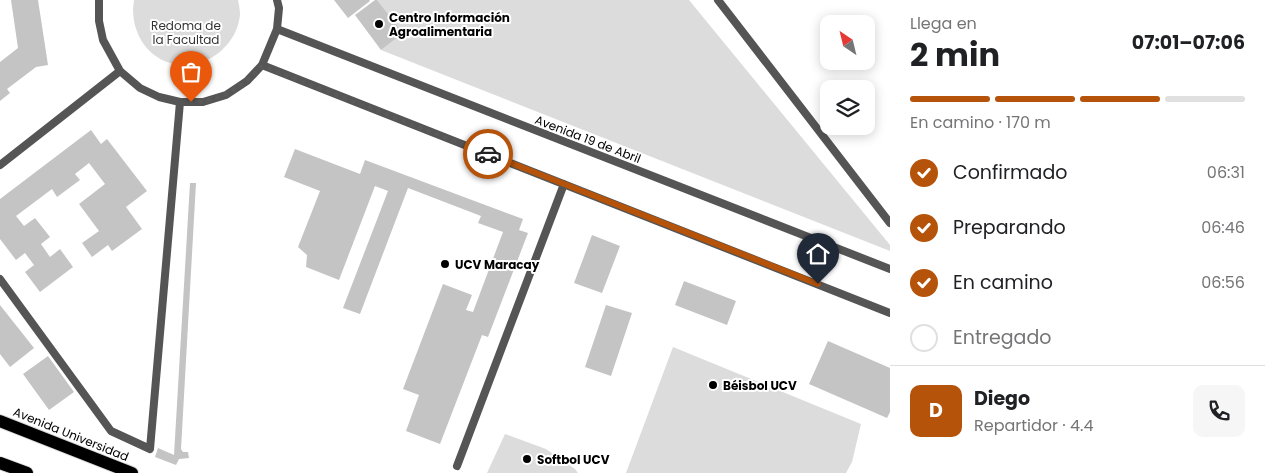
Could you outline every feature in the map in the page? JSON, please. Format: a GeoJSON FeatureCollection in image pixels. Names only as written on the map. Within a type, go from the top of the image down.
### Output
{"type":"FeatureCollection","features":[{"type":"Feature","properties":{"kind":"main road","name":"Avenida Universidad"},"geometry":{"type":"LineString","coordinates":[[0,421],[132,473]]}},
{"type":"Feature","properties":{"kind":"main road"},"geometry":{"type":"LineString","coordinates":[[0,463],[26,473]]}},
{"type":"Feature","properties":{"kind":"lane"},"geometry":{"type":"LineString","coordinates":[[99,0],[98,21],[103,40],[120,71],[140,88],[159,98],[180,102],[203,102],[226,95],[247,82],[262,66],[277,29],[277,0]]}},
{"type":"Feature","properties":{"kind":"lane"},"geometry":{"type":"LineString","coordinates":[[718,0],[890,223]]}},
{"type":"Feature","properties":{"kind":"lane","name":"Avenida 19 de Abril"},"geometry":{"type":"LineString","coordinates":[[277,29],[890,269]]}},
{"type":"Feature","properties":{"kind":"lane"},"geometry":{"type":"LineString","coordinates":[[262,66],[890,313]]}},
{"type":"Feature","properties":{"kind":"lane"},"geometry":{"type":"LineString","coordinates":[[0,165],[120,71]]}},
{"type":"Feature","properties":{"kind":"lane"},"geometry":{"type":"LineString","coordinates":[[0,279],[111,431],[150,449],[180,102]]}},
{"type":"Feature","properties":{"kind":"lane"},"geometry":{"type":"LineString","coordinates":[[457,466],[564,184]]}},
{"type":"Feature","properties":{"kind":"green space","name":"Redoma de la Facultad"},"geometry":{"type":"Polygon","coordinates":[[[134,0],[238,0],[240,15],[238,26],[226,46],[208,60],[197,64],[174,64],[164,61],[155,55],[141,40],[134,21],[134,0]]]}},
{"type":"Feature","properties":{"kind":"green space"},"geometry":{"type":"Polygon","coordinates":[[[377,0],[689,0],[890,245],[890,251],[381,50],[402,33],[377,0]]]}},
{"type":"Feature","properties":{"kind":"green space","name":"Béisbol UCV"},"geometry":{"type":"Polygon","coordinates":[[[673,347],[861,424],[852,462],[846,473],[626,473],[673,347]]]}},
{"type":"Feature","properties":{"kind":"green space","name":"Softbol UCV"},"geometry":{"type":"Polygon","coordinates":[[[505,434],[546,449],[578,473],[487,473],[505,434]]]}},
{"type":"Feature","properties":{"kind":"building"},"geometry":{"type":"Polygon","coordinates":[[[11,0],[38,0],[48,65],[36,67],[7,89],[10,93],[0,101],[0,62],[18,48],[11,0]]]}},
{"type":"Feature","properties":{"kind":"building"},"geometry":{"type":"Polygon","coordinates":[[[334,0],[369,0],[370,1],[348,18],[334,0]]]}},
{"type":"Feature","properties":{"kind":"building","name":"Centro Información Agroalimentaria"},"geometry":{"type":"Polygon","coordinates":[[[377,0],[403,33],[381,50],[355,15],[377,0]]]}},
{"type":"Feature","properties":{"kind":"building"},"geometry":{"type":"Polygon","coordinates":[[[91,130],[101,144],[107,139],[147,191],[126,207],[142,229],[112,251],[108,245],[92,257],[82,243],[99,231],[79,204],[105,184],[89,163],[75,174],[80,180],[57,197],[52,189],[16,216],[24,226],[35,218],[50,237],[41,244],[50,257],[60,249],[73,267],[40,292],[25,272],[34,265],[25,253],[16,260],[0,239],[0,199],[91,130]]]}},
{"type":"Feature","properties":{"kind":"building"},"geometry":{"type":"Polygon","coordinates":[[[295,149],[360,174],[365,160],[523,219],[519,230],[528,233],[488,337],[482,335],[440,444],[406,431],[419,395],[403,389],[443,284],[472,295],[466,310],[473,312],[503,232],[478,223],[481,216],[408,188],[360,314],[343,308],[388,191],[375,186],[339,280],[306,267],[307,255],[298,247],[320,191],[284,177],[295,149]]]}},
{"type":"Feature","properties":{"kind":"building"},"geometry":{"type":"Polygon","coordinates":[[[190,183],[196,183],[181,449],[183,452],[188,452],[189,458],[179,459],[176,465],[155,457],[158,448],[174,455],[190,183]]]}},
{"type":"Feature","properties":{"kind":"building"},"geometry":{"type":"Polygon","coordinates":[[[592,235],[620,246],[602,293],[574,283],[592,235]]]}},
{"type":"Feature","properties":{"kind":"building"},"geometry":{"type":"Polygon","coordinates":[[[684,281],[736,301],[727,325],[675,305],[684,281]]]}},
{"type":"Feature","properties":{"kind":"building"},"geometry":{"type":"Polygon","coordinates":[[[0,305],[34,348],[10,367],[0,354],[0,305]]]}},
{"type":"Feature","properties":{"kind":"building"},"geometry":{"type":"Polygon","coordinates":[[[606,305],[632,313],[611,376],[585,367],[606,305]]]}},
{"type":"Feature","properties":{"kind":"building"},"geometry":{"type":"Polygon","coordinates":[[[828,341],[890,368],[890,412],[887,418],[809,384],[828,341]]]}},
{"type":"Feature","properties":{"kind":"building"},"geometry":{"type":"Polygon","coordinates":[[[48,356],[74,392],[49,410],[23,374],[48,356]]]}},
{"type":"Feature","properties":{"kind":"way so far"},"geometry":{"type":"LineString","coordinates":[[191,102],[203,102],[226,95],[247,82],[262,66],[488,154]]}},
{"type":"Feature","properties":{"kind":"place","name":"Centro Información Agroalimentaria"},"geometry":{"type":"Point","coordinates":[379,24]}},
{"type":"Feature","properties":{"kind":"place","name":"UCV Maracay"},"geometry":{"type":"Point","coordinates":[445,264]}},
{"type":"Feature","properties":{"kind":"place","name":"Béisbol UCV"},"geometry":{"type":"Point","coordinates":[713,385]}},
{"type":"Feature","properties":{"kind":"place","name":"Softbol UCV"},"geometry":{"type":"Point","coordinates":[527,459]}},
{"type":"Feature","properties":{"kind":"route"},"geometry":{"type":"LineString","coordinates":[[488,154],[818,284]]}}]}
